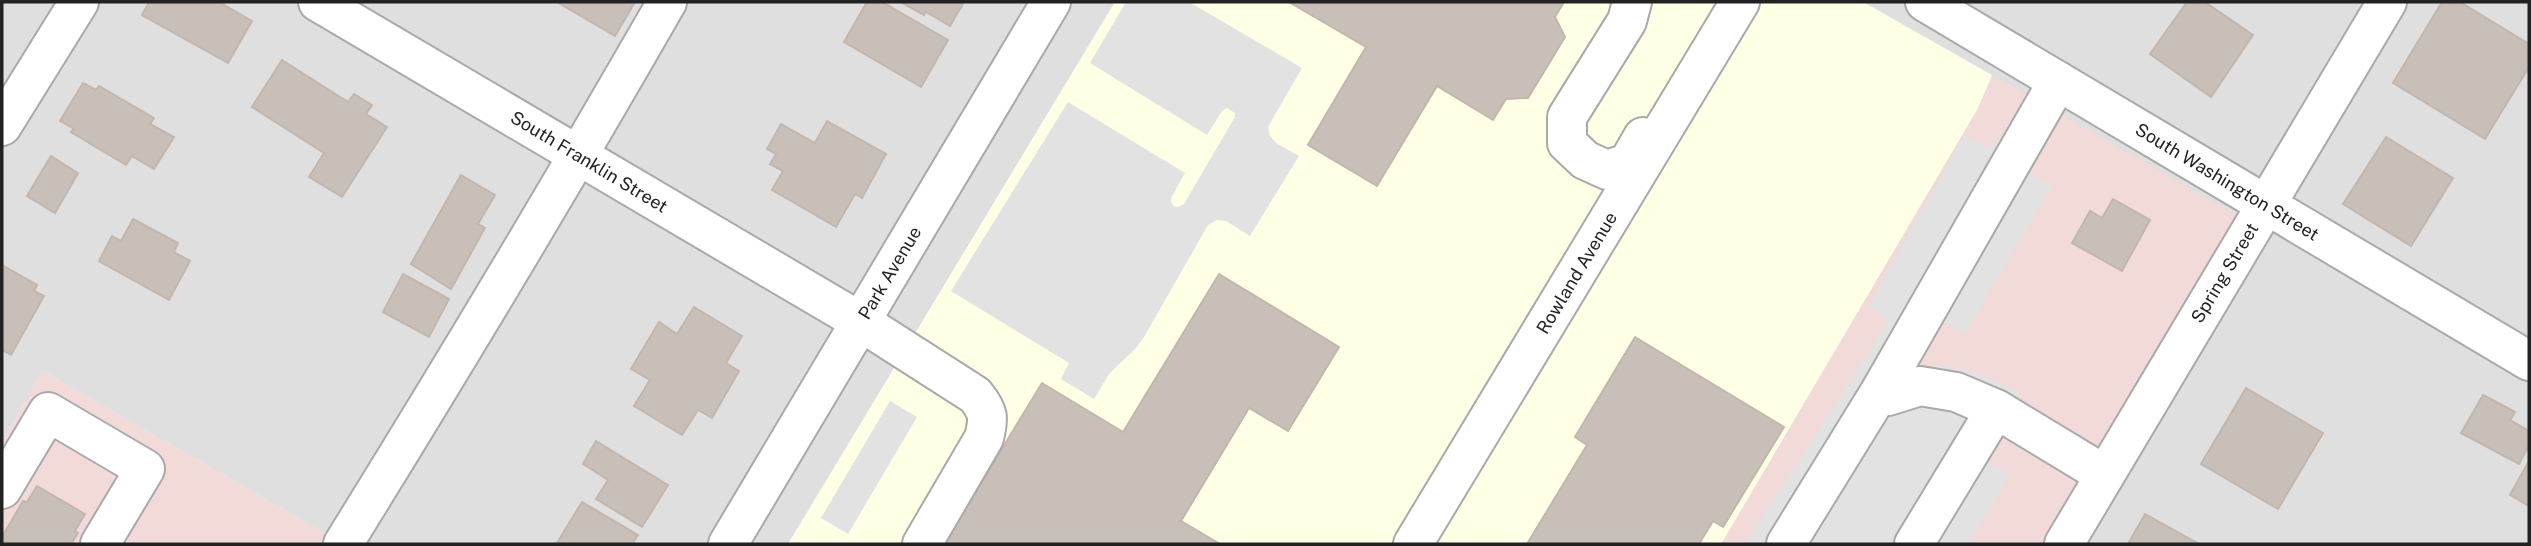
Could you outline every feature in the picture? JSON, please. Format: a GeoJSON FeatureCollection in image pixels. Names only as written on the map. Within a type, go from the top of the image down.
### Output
{"type":"FeatureCollection","features":[{"type":"Feature","properties":{"kind":"street"},"geometry":{"type":"LineString","coordinates":[[2,126],[79,2]]}},
{"type":"Feature","properties":{"kind":"street","name":"South Franklin Street"},"geometry":{"type":"LineString","coordinates":[[317,2],[861,322],[975,395],[985,407],[988,420],[984,438],[922,544]]}},
{"type":"Feature","properties":{"kind":"street"},"geometry":{"type":"LineString","coordinates":[[342,544],[468,343],[667,2]]}},
{"type":"Feature","properties":{"kind":"street","name":"Park Avenue"},"geometry":{"type":"LineString","coordinates":[[729,544],[1051,2]]}},
{"type":"Feature","properties":{"kind":"street"},"geometry":{"type":"LineString","coordinates":[[1632,2],[1627,20],[1567,117],[1567,143],[1585,160],[1607,170],[1628,163],[1724,2]]}},
{"type":"Feature","properties":{"kind":"street","name":"Rowland Avenue"},"geometry":{"type":"LineString","coordinates":[[1413,544],[1740,2]]}},
{"type":"Feature","properties":{"kind":"street","name":"South Washington Street"},"geometry":{"type":"LineString","coordinates":[[1925,2],[2529,361]]}},
{"type":"Feature","properties":{"kind":"street","name":"Spring Street"},"geometry":{"type":"LineString","coordinates":[[2064,544],[2387,2]]}},
{"type":"Feature","properties":{"kind":"street"},"geometry":{"type":"LineString","coordinates":[[1786,544],[1881,390],[2058,81]]}},
{"type":"Feature","properties":{"kind":"street"},"geometry":{"type":"LineString","coordinates":[[1881,390],[1888,396],[1920,386],[1956,392],[1996,409],[2105,475]]}},
{"type":"Feature","properties":{"kind":"street"},"geometry":{"type":"LineString","coordinates":[[1914,544],[1996,409]]}},
{"type":"Feature","properties":{"kind":"street"},"geometry":{"type":"LineString","coordinates":[[2,489],[48,412],[145,469],[100,544]]}},
{"type":"Feature","properties":{"kind":"shaded area"},"geometry":{"type":"Polygon","coordinates":[[[2,2],[1115,2],[788,544],[343,544],[43,371],[2,442],[2,2]]]}},
{"type":"Feature","properties":{"kind":"shaded area"},"geometry":{"type":"Polygon","coordinates":[[[1115,2],[1863,2],[1992,75],[1978,108],[1721,544],[788,544],[1115,2]]]}},
{"type":"Feature","properties":{"kind":"shaded area"},"geometry":{"type":"Polygon","coordinates":[[[1126,2],[1189,2],[1302,68],[1268,127],[1270,136],[1276,143],[1299,156],[1250,236],[1226,221],[1217,220],[1208,225],[1144,337],[1109,374],[1094,399],[1061,379],[1069,363],[951,291],[1068,102],[1185,173],[1171,201],[1173,206],[1184,204],[1235,113],[1227,108],[1222,111],[1207,135],[1090,63],[1126,2]]]}},
{"type":"Feature","properties":{"kind":"shaded area"},"geometry":{"type":"Polygon","coordinates":[[[1863,2],[2529,2],[2529,544],[2084,544],[2266,233],[1863,2]]]}},
{"type":"Feature","properties":{"kind":"shaded area"},"geometry":{"type":"Polygon","coordinates":[[[1992,75],[2267,233],[2084,544],[1721,544],[1978,108],[1992,75]]]}},
{"type":"Feature","properties":{"kind":"shaded area"},"geometry":{"type":"Polygon","coordinates":[[[2005,131],[2035,146],[2026,168],[2052,186],[1964,335],[1940,320],[1915,359],[1921,367],[1944,365],[1981,374],[2020,392],[1981,458],[2010,475],[1969,544],[1745,544],[1888,321],[1868,307],[1964,135],[1988,148],[2005,131]]]}},
{"type":"Feature","properties":{"kind":"shaded area"},"geometry":{"type":"Polygon","coordinates":[[[43,371],[343,544],[2,544],[2,442],[43,371]]]}},
{"type":"Feature","properties":{"kind":"shaded area"},"geometry":{"type":"Polygon","coordinates":[[[890,401],[917,417],[848,534],[821,518],[890,401]]]}},
{"type":"Feature","properties":{"kind":"building"},"geometry":{"type":"Polygon","coordinates":[[[149,2],[219,2],[252,21],[228,63],[142,15],[149,2]]]}},
{"type":"Feature","properties":{"kind":"building"},"geometry":{"type":"Polygon","coordinates":[[[557,2],[635,2],[615,36],[557,2]]]}},
{"type":"Feature","properties":{"kind":"building"},"geometry":{"type":"Polygon","coordinates":[[[867,2],[882,2],[948,40],[921,87],[844,42],[867,2]]]}},
{"type":"Feature","properties":{"kind":"building"},"geometry":{"type":"Polygon","coordinates":[[[964,2],[950,26],[926,12],[924,15],[902,3],[964,2]]]}},
{"type":"Feature","properties":{"kind":"building"},"geometry":{"type":"Polygon","coordinates":[[[1289,2],[1564,2],[1555,17],[1565,37],[1528,98],[1506,99],[1493,120],[1437,86],[1377,186],[1308,145],[1366,47],[1289,2]]]}},
{"type":"Feature","properties":{"kind":"building"},"geometry":{"type":"Polygon","coordinates":[[[2187,2],[2205,2],[2253,35],[2211,97],[2150,54],[2187,2]]]}},
{"type":"Feature","properties":{"kind":"building"},"geometry":{"type":"Polygon","coordinates":[[[2442,2],[2460,2],[2529,44],[2529,67],[2485,139],[2393,83],[2442,2]]]}},
{"type":"Feature","properties":{"kind":"building"},"geometry":{"type":"Polygon","coordinates":[[[282,60],[348,102],[354,94],[372,105],[366,114],[387,127],[342,197],[309,177],[324,153],[252,107],[282,60]]]}},
{"type":"Feature","properties":{"kind":"building"},"geometry":{"type":"Polygon","coordinates":[[[83,83],[96,90],[99,86],[154,118],[150,124],[174,137],[154,169],[132,156],[126,165],[71,132],[74,129],[60,121],[83,83]]]}},
{"type":"Feature","properties":{"kind":"building"},"geometry":{"type":"Polygon","coordinates":[[[827,121],[886,154],[862,198],[855,194],[836,227],[772,190],[783,171],[770,164],[776,154],[767,149],[781,124],[815,143],[827,121]]]}},
{"type":"Feature","properties":{"kind":"building"},"geometry":{"type":"Polygon","coordinates":[[[2386,137],[2453,178],[2411,246],[2343,204],[2386,137]]]}},
{"type":"Feature","properties":{"kind":"building"},"geometry":{"type":"Polygon","coordinates":[[[51,156],[78,173],[55,213],[27,196],[51,156]]]}},
{"type":"Feature","properties":{"kind":"building"},"geometry":{"type":"Polygon","coordinates":[[[461,175],[495,195],[478,224],[485,228],[451,289],[411,264],[461,175]]]}},
{"type":"Feature","properties":{"kind":"building"},"geometry":{"type":"Polygon","coordinates":[[[2113,199],[2150,220],[2122,271],[2072,243],[2090,211],[2102,218],[2113,199]]]}},
{"type":"Feature","properties":{"kind":"building"},"geometry":{"type":"Polygon","coordinates":[[[133,219],[178,243],[174,252],[190,261],[169,300],[99,261],[112,236],[121,241],[133,219]]]}},
{"type":"Feature","properties":{"kind":"building"},"geometry":{"type":"Polygon","coordinates":[[[2,265],[37,285],[34,291],[44,296],[11,355],[2,350],[2,265]]]}},
{"type":"Feature","properties":{"kind":"building"},"geometry":{"type":"Polygon","coordinates":[[[403,274],[449,299],[429,337],[383,312],[403,274]]]}},
{"type":"Feature","properties":{"kind":"building"},"geometry":{"type":"Polygon","coordinates":[[[1219,274],[1339,347],[1288,431],[1249,408],[1181,521],[1220,544],[944,544],[1042,383],[1123,432],[1219,274]]]}},
{"type":"Feature","properties":{"kind":"building"},"geometry":{"type":"Polygon","coordinates":[[[694,307],[742,336],[726,363],[739,371],[712,418],[698,410],[682,435],[634,406],[650,380],[631,369],[659,322],[677,334],[694,307]]]}},
{"type":"Feature","properties":{"kind":"building"},"geometry":{"type":"Polygon","coordinates":[[[1635,337],[1784,427],[1723,527],[1713,521],[1699,544],[1527,544],[1587,445],[1575,437],[1635,337]]]}},
{"type":"Feature","properties":{"kind":"building"},"geometry":{"type":"Polygon","coordinates":[[[2246,388],[2323,433],[2278,509],[2201,464],[2246,388]]]}},
{"type":"Feature","properties":{"kind":"building"},"geometry":{"type":"Polygon","coordinates":[[[2483,395],[2515,412],[2510,420],[2529,431],[2529,445],[2519,464],[2461,433],[2483,395]]]}},
{"type":"Feature","properties":{"kind":"building"},"geometry":{"type":"Polygon","coordinates":[[[596,441],[668,485],[642,527],[596,499],[608,480],[583,464],[596,441]]]}},
{"type":"Feature","properties":{"kind":"building"},"geometry":{"type":"Polygon","coordinates":[[[2529,461],[2529,506],[2510,495],[2529,461]]]}},
{"type":"Feature","properties":{"kind":"building"},"geometry":{"type":"Polygon","coordinates":[[[37,486],[85,514],[75,531],[78,533],[71,544],[2,544],[2,537],[23,501],[27,502],[37,486]]]}},
{"type":"Feature","properties":{"kind":"building"},"geometry":{"type":"Polygon","coordinates":[[[582,502],[638,535],[632,544],[557,543],[582,502]]]}},
{"type":"Feature","properties":{"kind":"building"},"geometry":{"type":"Polygon","coordinates":[[[2145,514],[2199,544],[2128,544],[2145,514]]]}}]}
